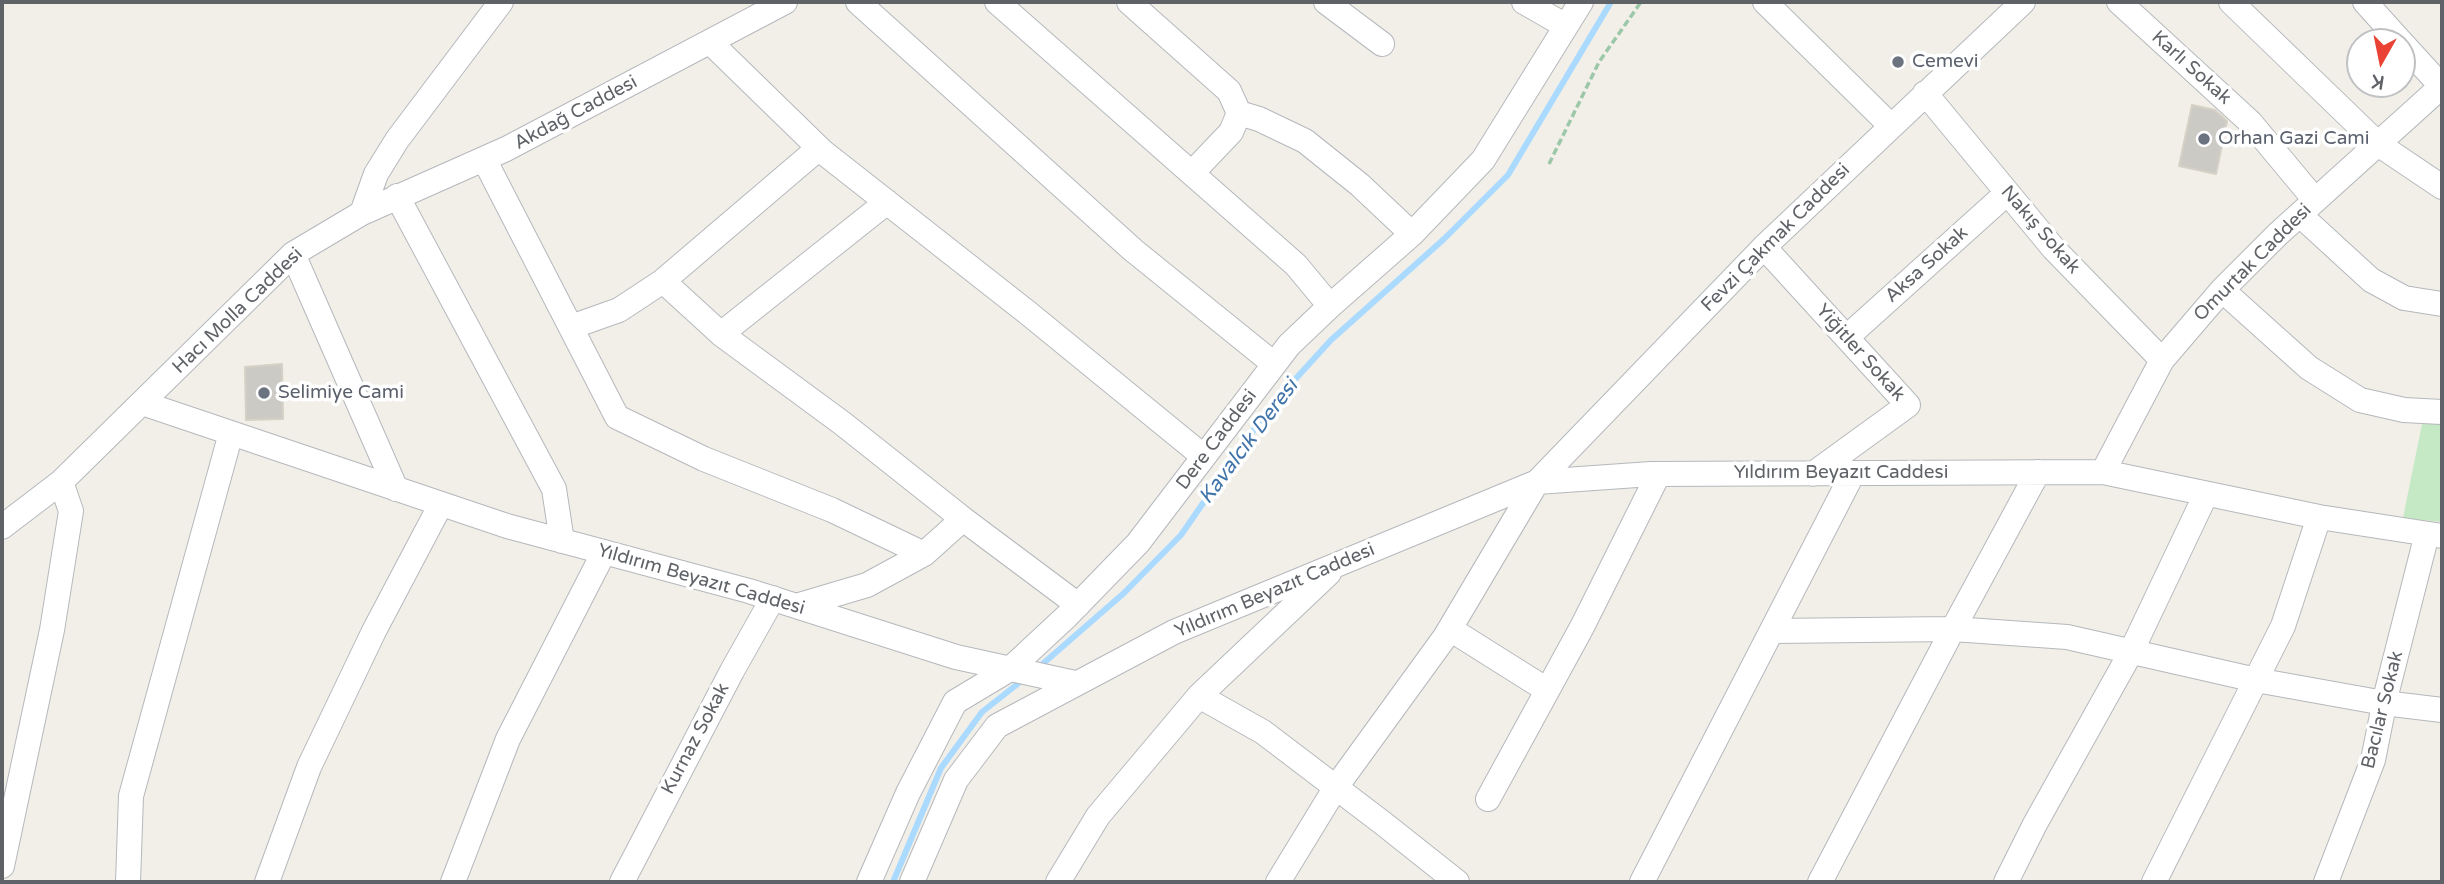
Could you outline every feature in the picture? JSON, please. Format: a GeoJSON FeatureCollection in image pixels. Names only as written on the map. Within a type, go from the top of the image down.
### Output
{"type":"FeatureCollection","features":[{"type":"Feature","properties":{"kind":"street"},"geometry":{"type":"LineString","coordinates":[[362,213],[376,174],[397,140],[501,2]]}},
{"type":"Feature","properties":{"kind":"street","name":"Akdağ Caddesi"},"geometry":{"type":"LineString","coordinates":[[362,213],[506,149],[785,2]]}},
{"type":"Feature","properties":{"kind":"street"},"geometry":{"type":"LineString","coordinates":[[858,2],[1133,250],[1274,365]]}},
{"type":"Feature","properties":{"kind":"street"},"geometry":{"type":"LineString","coordinates":[[998,2],[1296,265],[1330,306]]}},
{"type":"Feature","properties":{"kind":"street"},"geometry":{"type":"LineString","coordinates":[[1129,2],[1229,91],[1239,113],[1231,132],[1192,173]]}},
{"type":"Feature","properties":{"kind":"street"},"geometry":{"type":"LineString","coordinates":[[1326,2],[1382,44]]}},
{"type":"Feature","properties":{"kind":"street"},"geometry":{"type":"LineString","coordinates":[[1524,2],[1566,26]]}},
{"type":"Feature","properties":{"kind":"street","name":"Dere Caddesi"},"geometry":{"type":"LineString","coordinates":[[869,882],[908,793],[955,702],[1010,669],[1078,605],[1138,543],[1289,345],[1412,234],[1483,160],[1581,2]]}},
{"type":"Feature","properties":{"kind":"street"},"geometry":{"type":"LineString","coordinates":[[1765,2],[1891,126]]}},
{"type":"Feature","properties":{"kind":"street","name":"Fevzi Çakmak Caddesi"},"geometry":{"type":"LineString","coordinates":[[1537,482],[1764,247],[2023,2]]}},
{"type":"Feature","properties":{"kind":"street","name":"Karlı Sokak"},"geometry":{"type":"LineString","coordinates":[[2119,2],[2250,122],[2308,207],[2371,280],[2404,298],[2442,304]]}},
{"type":"Feature","properties":{"kind":"street"},"geometry":{"type":"LineString","coordinates":[[2231,2],[2378,144],[2442,187]]}},
{"type":"Feature","properties":{"kind":"street"},"geometry":{"type":"LineString","coordinates":[[2365,2],[2389,28]]}},
{"type":"Feature","properties":{"kind":"street"},"geometry":{"type":"LineString","coordinates":[[710,42],[819,148],[1203,456]]}},
{"type":"Feature","properties":{"kind":"street"},"geometry":{"type":"LineString","coordinates":[[2416,57],[2442,86]]}},
{"type":"Feature","properties":{"kind":"street","name":"Omurtak Caddesi"},"geometry":{"type":"LineString","coordinates":[[2103,472],[2162,360],[2222,290],[2308,207],[2442,86]]}},
{"type":"Feature","properties":{"kind":"street","name":"Nakış Sokak"},"geometry":{"type":"LineString","coordinates":[[1925,93],[2054,249],[2162,360]]}},
{"type":"Feature","properties":{"kind":"street"},"geometry":{"type":"LineString","coordinates":[[1239,113],[1259,119],[1305,141],[1360,185],[1412,234]]}},
{"type":"Feature","properties":{"kind":"street"},"geometry":{"type":"LineString","coordinates":[[572,327],[619,310],[663,281],[819,148]]}},
{"type":"Feature","properties":{"kind":"street"},"geometry":{"type":"LineString","coordinates":[[484,159],[617,417],[704,458],[832,510],[924,554]]}},
{"type":"Feature","properties":{"kind":"street","name":"Aksa Sokak"},"geometry":{"type":"LineString","coordinates":[[1847,337],[2007,193]]}},
{"type":"Feature","properties":{"kind":"street"},"geometry":{"type":"LineString","coordinates":[[397,196],[554,489],[562,541]]}},
{"type":"Feature","properties":{"kind":"street"},"geometry":{"type":"LineString","coordinates":[[721,334],[887,202]]}},
{"type":"Feature","properties":{"kind":"street","name":"Hacı Molla Caddesi"},"geometry":{"type":"LineString","coordinates":[[2,527],[61,482],[293,254],[362,213]]}},
{"type":"Feature","properties":{"kind":"street","name":"Yiğitler Sokak"},"geometry":{"type":"LineString","coordinates":[[1764,247],[1908,405],[1813,474]]}},
{"type":"Feature","properties":{"kind":"street"},"geometry":{"type":"LineString","coordinates":[[293,254],[396,489]]}},
{"type":"Feature","properties":{"kind":"street"},"geometry":{"type":"LineString","coordinates":[[663,281],[721,334],[842,423],[963,519],[1078,605]]}},
{"type":"Feature","properties":{"kind":"street"},"geometry":{"type":"LineString","coordinates":[[2222,290],[2309,368],[2360,400],[2404,410],[2442,412]]}},
{"type":"Feature","properties":{"kind":"street","name":"Yıldırım Beyazıt Caddesi"},"geometry":{"type":"LineString","coordinates":[[142,403],[441,504],[562,541],[784,602],[956,657],[1075,683],[1174,632],[1537,482],[1658,475],[2103,472],[2319,517],[2435,535]]}},
{"type":"Feature","properties":{"kind":"street"},"geometry":{"type":"LineString","coordinates":[[128,882],[131,796],[194,576],[231,433]]}},
{"type":"Feature","properties":{"kind":"street"},"geometry":{"type":"LineString","coordinates":[[1821,882],[2038,472]]}},
{"type":"Feature","properties":{"kind":"street"},"geometry":{"type":"LineString","coordinates":[[1642,882],[1853,473]]}},
{"type":"Feature","properties":{"kind":"street"},"geometry":{"type":"LineString","coordinates":[[1488,799],[1658,475]]}},
{"type":"Feature","properties":{"kind":"street"},"geometry":{"type":"LineString","coordinates":[[2,866],[52,630],[71,511],[61,482]]}},
{"type":"Feature","properties":{"kind":"street"},"geometry":{"type":"LineString","coordinates":[[1278,882],[1336,787],[1450,629],[1537,482]]}},
{"type":"Feature","properties":{"kind":"street"},"geometry":{"type":"LineString","coordinates":[[2006,882],[2035,824],[2131,652],[2206,494]]}},
{"type":"Feature","properties":{"kind":"street"},"geometry":{"type":"LineString","coordinates":[[267,882],[309,767],[374,631],[441,504]]}},
{"type":"Feature","properties":{"kind":"street"},"geometry":{"type":"LineString","coordinates":[[2154,882],[2283,626],[2319,517]]}},
{"type":"Feature","properties":{"kind":"street"},"geometry":{"type":"LineString","coordinates":[[784,602],[867,585],[924,554],[963,519]]}},
{"type":"Feature","properties":{"kind":"street","name":"Bacılar Sokak"},"geometry":{"type":"LineString","coordinates":[[2326,882],[2373,760],[2384,703],[2435,535]]}},
{"type":"Feature","properties":{"kind":"street"},"geometry":{"type":"LineString","coordinates":[[453,882],[508,739],[604,552]]}},
{"type":"Feature","properties":{"kind":"street"},"geometry":{"type":"LineString","coordinates":[[1058,882],[1098,816],[1199,696],[1339,563]]}},
{"type":"Feature","properties":{"kind":"street","name":"Kurnaz Sokak"},"geometry":{"type":"LineString","coordinates":[[622,882],[725,684],[784,602]]}},
{"type":"Feature","properties":{"kind":"street"},"geometry":{"type":"LineString","coordinates":[[1450,629],[1547,690]]}},
{"type":"Feature","properties":{"kind":"street"},"geometry":{"type":"LineString","coordinates":[[1773,631],[1953,629],[2067,637],[2256,680],[2384,703],[2442,710]]}},
{"type":"Feature","properties":{"kind":"street"},"geometry":{"type":"LineString","coordinates":[[912,882],[956,780],[997,726],[1075,683]]}},
{"type":"Feature","properties":{"kind":"street"},"geometry":{"type":"LineString","coordinates":[[1199,696],[1263,732],[1457,882]]}},
{"type":"Feature","properties":{"kind":"path"},"geometry":{"type":"LineString","coordinates":[[1549,164],[1599,62],[1641,2]]}},
{"type":"Feature","properties":{"kind":"green space"},"geometry":{"type":"Polygon","coordinates":[[[2442,422],[2442,522],[2403,518],[2422,424],[2442,422]]]}},
{"type":"Feature","properties":{"kind":"building","name":"Orhan Gazi Cami"},"geometry":{"type":"Polygon","coordinates":[[[2192,105],[2215,110],[2227,121],[2216,174],[2179,166],[2192,105]]]}},
{"type":"Feature","properties":{"kind":"building","name":"Selimiye Cami"},"geometry":{"type":"Polygon","coordinates":[[[282,364],[283,419],[246,420],[245,367],[282,364]]]}},
{"type":"Feature","properties":{"kind":"waterway","name":"Kavalcık Deresi"},"geometry":{"type":"LineString","coordinates":[[1038,668],[1124,593],[1181,535],[1269,408],[1331,340],[1444,239],[1508,175],[1611,2]]}},
{"type":"Feature","properties":{"kind":"waterway","name":"Kavalcık Deresi"},"geometry":{"type":"LineString","coordinates":[[893,882],[941,768],[982,712],[1024,679]]}},
{"type":"Feature","properties":{"kind":"place","name":"Cemevi"},"geometry":{"type":"Point","coordinates":[1898,62]}},
{"type":"Feature","properties":{"kind":"place","name":"Orhan Gazi Cami"},"geometry":{"type":"Point","coordinates":[2204,139]}},
{"type":"Feature","properties":{"kind":"place","name":"Selimiye Cami"},"geometry":{"type":"Point","coordinates":[264,393]}}]}
